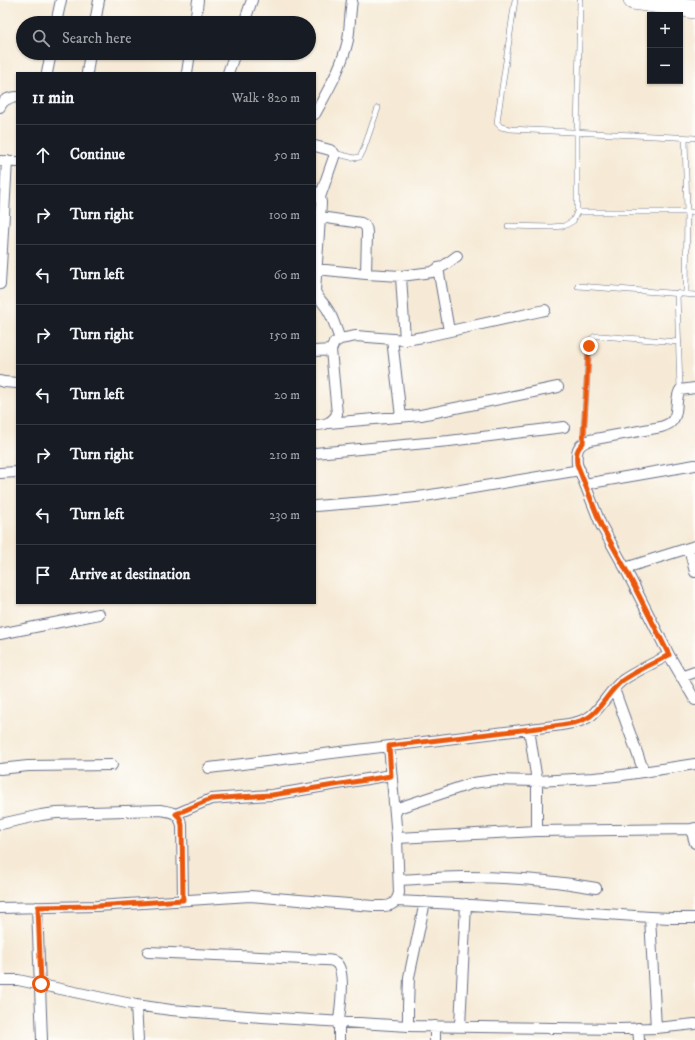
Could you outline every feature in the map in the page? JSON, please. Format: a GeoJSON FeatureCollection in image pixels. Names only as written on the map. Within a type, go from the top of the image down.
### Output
{"type":"FeatureCollection","features":[{"type":"Feature","properties":{"kind":"highway"},"geometry":{"type":"LineString","coordinates":[[633,0],[695,9]]}},
{"type":"Feature","properties":{"kind":"street"},"geometry":{"type":"LineString","coordinates":[[58,16],[61,0]]}},
{"type":"Feature","properties":{"kind":"street"},"geometry":{"type":"LineString","coordinates":[[96,16],[99,0]]}},
{"type":"Feature","properties":{"kind":"street"},"geometry":{"type":"LineString","coordinates":[[196,16],[198,0]]}},
{"type":"Feature","properties":{"kind":"street"},"geometry":{"type":"LineString","coordinates":[[246,16],[252,0]]}},
{"type":"Feature","properties":{"kind":"street"},"geometry":{"type":"LineString","coordinates":[[316,112],[332,84],[342,60],[348,39],[352,0]]}},
{"type":"Feature","properties":{"kind":"street"},"geometry":{"type":"LineString","coordinates":[[47,72],[50,60]]}},
{"type":"Feature","properties":{"kind":"street"},"geometry":{"type":"LineString","coordinates":[[87,72],[89,60]]}},
{"type":"Feature","properties":{"kind":"street"},"geometry":{"type":"LineString","coordinates":[[187,72],[189,60]]}},
{"type":"Feature","properties":{"kind":"street"},"geometry":{"type":"LineString","coordinates":[[228,72],[233,60]]}},
{"type":"Feature","properties":{"kind":"street"},"geometry":{"type":"LineString","coordinates":[[0,107],[6,99],[16,97]]}},
{"type":"Feature","properties":{"kind":"street"},"geometry":{"type":"LineString","coordinates":[[316,146],[330,150],[334,153],[334,157],[317,194],[321,203],[316,269],[401,276],[432,272],[457,256]]}},
{"type":"Feature","properties":{"kind":"street"},"geometry":{"type":"LineString","coordinates":[[0,284],[8,162]]}},
{"type":"Feature","properties":{"kind":"street"},"geometry":{"type":"LineString","coordinates":[[320,217],[365,224],[367,228],[366,274]]}},
{"type":"Feature","properties":{"kind":"street"},"geometry":{"type":"LineString","coordinates":[[438,268],[449,331]]}},
{"type":"Feature","properties":{"kind":"street"},"geometry":{"type":"LineString","coordinates":[[401,276],[405,340]]}},
{"type":"Feature","properties":{"kind":"street"},"geometry":{"type":"LineString","coordinates":[[316,294],[330,314],[340,339]]}},
{"type":"Feature","properties":{"kind":"street"},"geometry":{"type":"LineString","coordinates":[[328,423],[334,419],[337,414],[331,350],[334,343],[340,339],[356,336],[405,340],[545,310]]}},
{"type":"Feature","properties":{"kind":"street"},"geometry":{"type":"LineString","coordinates":[[392,339],[401,417]]}},
{"type":"Feature","properties":{"kind":"street"},"geometry":{"type":"LineString","coordinates":[[316,351],[331,350]]}},
{"type":"Feature","properties":{"kind":"street"},"geometry":{"type":"LineString","coordinates":[[0,381],[16,383]]}},
{"type":"Feature","properties":{"kind":"street"},"geometry":{"type":"LineString","coordinates":[[316,425],[421,415],[558,387]]}},
{"type":"Feature","properties":{"kind":"street"},"geometry":{"type":"LineString","coordinates":[[695,388],[680,390],[677,395],[674,417],[670,423],[661,427],[590,440],[583,443],[578,448],[576,455],[577,464],[601,525],[625,568],[669,655],[695,700]]}},
{"type":"Feature","properties":{"kind":"street"},"geometry":{"type":"LineString","coordinates":[[316,453],[449,441],[564,428]]}},
{"type":"Feature","properties":{"kind":"street"},"geometry":{"type":"LineString","coordinates":[[585,484],[695,465]]}},
{"type":"Feature","properties":{"kind":"street"},"geometry":{"type":"LineString","coordinates":[[316,506],[425,496],[580,470]]}},
{"type":"Feature","properties":{"kind":"street"},"geometry":{"type":"LineString","coordinates":[[0,473],[16,472]]}},
{"type":"Feature","properties":{"kind":"street"},"geometry":{"type":"LineString","coordinates":[[625,568],[692,547],[695,572]]}},
{"type":"Feature","properties":{"kind":"street"},"geometry":{"type":"LineString","coordinates":[[0,634],[99,614]]}},
{"type":"Feature","properties":{"kind":"street"},"geometry":{"type":"LineString","coordinates":[[209,768],[529,729],[574,722],[587,718],[594,713],[622,680],[669,655]]}},
{"type":"Feature","properties":{"kind":"street"},"geometry":{"type":"LineString","coordinates":[[681,676],[695,672]]}},
{"type":"Feature","properties":{"kind":"street"},"geometry":{"type":"LineString","coordinates":[[614,688],[644,772]]}},
{"type":"Feature","properties":{"kind":"street"},"geometry":{"type":"LineString","coordinates":[[529,729],[537,781],[537,831]]}},
{"type":"Feature","properties":{"kind":"street"},"geometry":{"type":"LineString","coordinates":[[0,908],[97,906],[250,896],[373,906],[392,905],[397,901],[399,893],[399,880],[389,746]]}},
{"type":"Feature","properties":{"kind":"street"},"geometry":{"type":"LineString","coordinates":[[0,769],[28,766],[112,764]]}},
{"type":"Feature","properties":{"kind":"street"},"geometry":{"type":"LineString","coordinates":[[395,814],[398,808],[473,783],[495,780],[537,781],[594,778],[695,764]]}},
{"type":"Feature","properties":{"kind":"street"},"geometry":{"type":"LineString","coordinates":[[176,814],[211,799],[272,795],[391,776]]}},
{"type":"Feature","properties":{"kind":"street"},"geometry":{"type":"LineString","coordinates":[[1,824],[41,815],[64,812],[160,810],[176,814],[180,818],[182,825],[183,900]]}},
{"type":"Feature","properties":{"kind":"street"},"geometry":{"type":"LineString","coordinates":[[397,838],[537,831],[693,828],[695,844]]}},
{"type":"Feature","properties":{"kind":"street"},"geometry":{"type":"LineString","coordinates":[[399,880],[456,877],[506,878],[550,881],[596,888]]}},
{"type":"Feature","properties":{"kind":"street"},"geometry":{"type":"LineString","coordinates":[[397,901],[466,904],[650,917],[695,918]]}},
{"type":"Feature","properties":{"kind":"street"},"geometry":{"type":"LineString","coordinates":[[408,1026],[409,977],[425,902]]}},
{"type":"Feature","properties":{"kind":"street"},"geometry":{"type":"LineString","coordinates":[[460,1026],[466,904]]}},
{"type":"Feature","properties":{"kind":"street"},"geometry":{"type":"LineString","coordinates":[[38,907],[42,1040]]}},
{"type":"Feature","properties":{"kind":"street"},"geometry":{"type":"LineString","coordinates":[[650,917],[656,1028]]}},
{"type":"Feature","properties":{"kind":"street"},"geometry":{"type":"LineString","coordinates":[[148,952],[325,960],[335,962],[341,973],[342,980],[339,1040]]}},
{"type":"Feature","properties":{"kind":"street"},"geometry":{"type":"LineString","coordinates":[[0,980],[18,980],[41,984],[136,1005],[171,1010],[262,1018],[408,1026],[656,1028],[695,1024]]}},
{"type":"Feature","properties":{"kind":"street"},"geometry":{"type":"LineString","coordinates":[[136,1005],[138,1040]]}},
{"type":"Feature","properties":{"kind":"street"},"geometry":{"type":"LineString","coordinates":[[435,1026],[435,1040]]}},
{"type":"Feature","properties":{"kind":"street"},"geometry":{"type":"LineString","coordinates":[[638,1028],[639,1040]]}},
{"type":"Feature","properties":{"kind":"lane"},"geometry":{"type":"LineString","coordinates":[[516,0],[498,114],[498,123],[501,127],[510,129],[577,133],[695,138]]}},
{"type":"Feature","properties":{"kind":"lane"},"geometry":{"type":"LineString","coordinates":[[508,226],[564,226],[572,221],[577,212],[580,0]]}},
{"type":"Feature","properties":{"kind":"lane"},"geometry":{"type":"LineString","coordinates":[[334,153],[354,158],[360,157],[378,108]]}},
{"type":"Feature","properties":{"kind":"lane"},"geometry":{"type":"LineString","coordinates":[[685,138],[687,212],[686,294]]}},
{"type":"Feature","properties":{"kind":"lane"},"geometry":{"type":"LineString","coordinates":[[577,212],[695,212]]}},
{"type":"Feature","properties":{"kind":"lane"},"geometry":{"type":"LineString","coordinates":[[578,286],[695,295]]}},
{"type":"Feature","properties":{"kind":"lane"},"geometry":{"type":"LineString","coordinates":[[677,293],[680,390]]}},
{"type":"Feature","properties":{"kind":"lane"},"geometry":{"type":"LineString","coordinates":[[583,443],[590,340],[595,336],[601,336],[679,342]]}},
{"type":"Feature","properties":{"kind":"route"},"geometry":{"type":"LineString","coordinates":[[41,984],[38,907],[97,906],[183,900],[182,825],[180,818],[176,814],[211,799],[272,795],[391,776],[389,746],[554,726],[587,718],[594,713],[622,680],[669,655],[625,568],[601,525],[577,464],[576,455],[578,448],[583,443],[589,346]]}}]}
